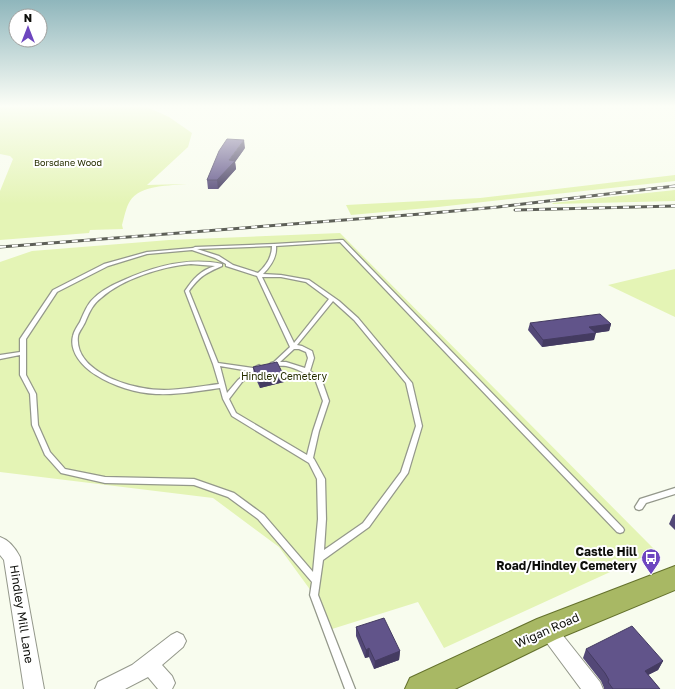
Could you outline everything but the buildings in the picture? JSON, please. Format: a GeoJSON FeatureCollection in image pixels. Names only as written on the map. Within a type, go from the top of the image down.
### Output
{"type":"FeatureCollection","features":[{"type":"Feature","properties":{"kind":"highway","name":"Wigan Road"},"geometry":{"type":"LineString","coordinates":[[421,689],[547,629],[675,578]]}},
{"type":"Feature","properties":{"kind":"street","name":"Hindley Mill Lane"},"geometry":{"type":"LineString","coordinates":[[0,544],[12,558],[34,689]]}},
{"type":"Feature","properties":{"kind":"street"},"geometry":{"type":"LineString","coordinates":[[547,629],[593,689]]}},
{"type":"Feature","properties":{"kind":"street"},"geometry":{"type":"LineString","coordinates":[[105,689],[139,672],[177,641]]}},
{"type":"Feature","properties":{"kind":"street"},"geometry":{"type":"LineString","coordinates":[[149,663],[165,683]]}},
{"type":"Feature","properties":{"kind":"lane"},"geometry":{"type":"LineString","coordinates":[[316,581],[262,517],[231,495],[194,482],[105,480],[63,471],[47,454],[35,424],[33,394],[23,375],[23,339],[55,291],[106,265],[147,254],[192,249],[341,241],[620,530]]}},
{"type":"Feature","properties":{"kind":"lane"},"geometry":{"type":"LineString","coordinates":[[259,275],[265,271],[274,256],[274,245]]}},
{"type":"Feature","properties":{"kind":"lane"},"geometry":{"type":"LineString","coordinates":[[192,249],[217,257],[231,265],[259,275],[281,276],[307,281],[356,319],[386,353],[409,383],[419,426],[404,473],[366,525],[319,558]]}},
{"type":"Feature","properties":{"kind":"lane"},"geometry":{"type":"LineString","coordinates":[[222,386],[156,392],[114,383],[85,365],[77,352],[75,337],[92,303],[101,295],[126,280],[145,273],[180,264],[207,263],[231,265]]}},
{"type":"Feature","properties":{"kind":"lane"},"geometry":{"type":"LineString","coordinates":[[220,265],[209,269],[197,277],[187,292],[216,364],[226,399],[234,414],[312,461],[321,479],[322,519],[314,595],[350,689]]}},
{"type":"Feature","properties":{"kind":"lane"},"geometry":{"type":"LineString","coordinates":[[259,275],[293,347]]}},
{"type":"Feature","properties":{"kind":"lane"},"geometry":{"type":"LineString","coordinates":[[275,364],[293,347],[332,299]]}},
{"type":"Feature","properties":{"kind":"lane"},"geometry":{"type":"LineString","coordinates":[[293,347],[300,347],[309,351],[311,358],[307,372]]}},
{"type":"Feature","properties":{"kind":"lane"},"geometry":{"type":"LineString","coordinates":[[0,357],[23,353]]}},
{"type":"Feature","properties":{"kind":"lane"},"geometry":{"type":"LineString","coordinates":[[216,364],[254,370]]}},
{"type":"Feature","properties":{"kind":"lane"},"geometry":{"type":"LineString","coordinates":[[226,399],[241,379],[264,365],[286,364],[318,378],[326,401],[316,431],[309,460]]}},
{"type":"Feature","properties":{"kind":"lane"},"geometry":{"type":"LineString","coordinates":[[639,507],[643,501],[675,491]]}},
{"type":"Feature","properties":{"kind":"green space","name":"Borsdane Wood"},"geometry":{"type":"Polygon","coordinates":[[[0,139],[190,139],[188,147],[147,185],[187,184],[156,187],[141,191],[135,195],[126,209],[122,225],[123,229],[90,230],[89,233],[0,240],[0,191],[13,159],[10,156],[0,154],[0,139]]]}},
{"type":"Feature","properties":{"kind":"green space"},"geometry":{"type":"Polygon","coordinates":[[[675,175],[675,181],[351,215],[346,205],[480,198],[675,175]]]}},
{"type":"Feature","properties":{"kind":"green space"},"geometry":{"type":"Polygon","coordinates":[[[675,190],[675,201],[552,203],[675,190]]]}},
{"type":"Feature","properties":{"kind":"green space","name":"Hindley Cemetery"},"geometry":{"type":"Polygon","coordinates":[[[340,233],[656,551],[444,648],[418,602],[332,629],[314,595],[279,547],[213,498],[0,472],[0,262],[32,251],[169,240],[340,233]]]}},
{"type":"Feature","properties":{"kind":"green space"},"geometry":{"type":"Polygon","coordinates":[[[675,269],[675,317],[608,285],[675,269]]]}},
{"type":"Feature","properties":{"kind":"railway"},"geometry":{"type":"LineString","coordinates":[[0,247],[421,214],[498,207],[675,186]]}},
{"type":"Feature","properties":{"kind":"railway"},"geometry":{"type":"LineString","coordinates":[[515,210],[675,206]]}},
{"type":"Feature","properties":{"kind":"place","name":"Castle Hill Road/Hindley Cemetery"},"geometry":{"type":"Point","coordinates":[651,575]}}]}
